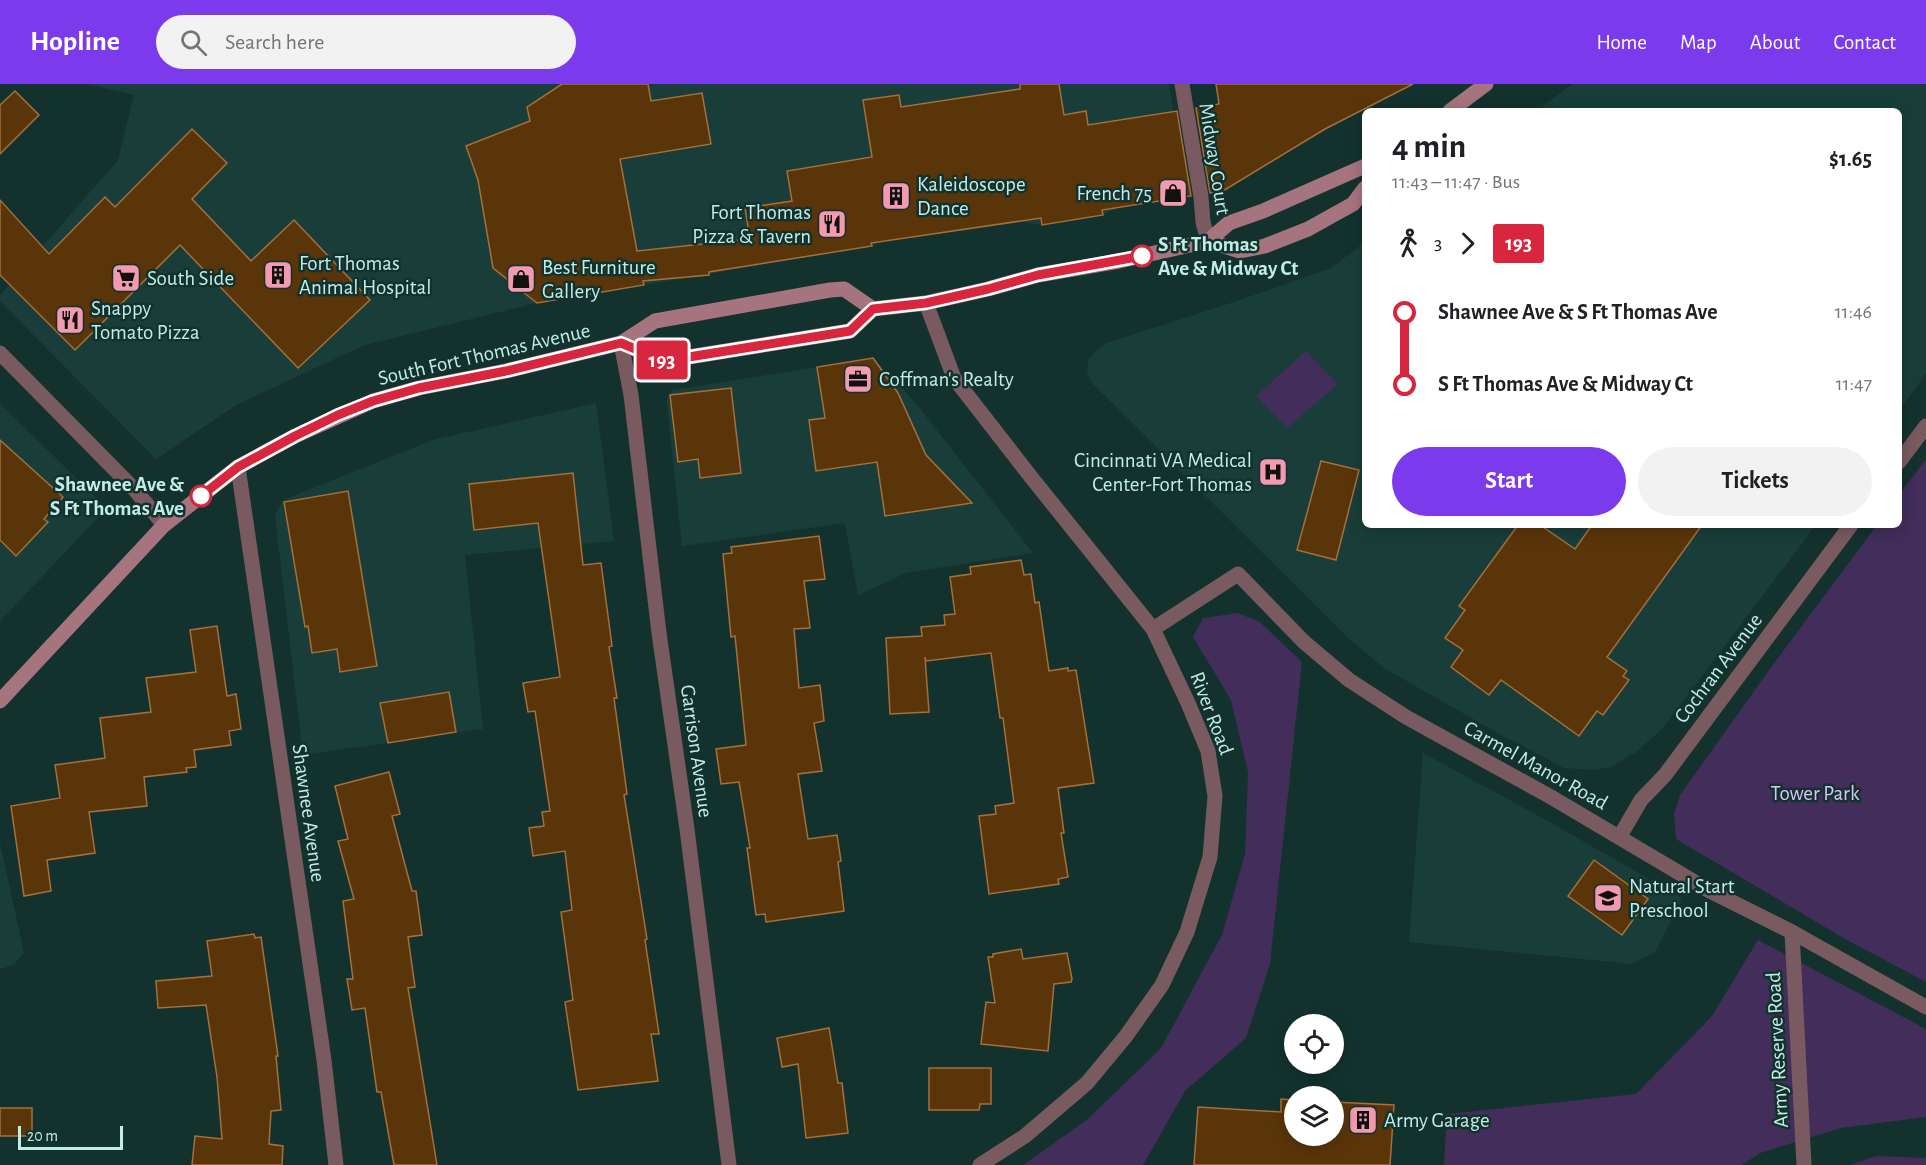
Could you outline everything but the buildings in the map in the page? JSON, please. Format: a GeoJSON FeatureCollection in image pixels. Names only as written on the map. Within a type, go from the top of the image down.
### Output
{"type":"FeatureCollection","features":[{"type":"Feature","properties":{"kind":"main road"},"geometry":{"type":"LineString","coordinates":[[1454,108],[1486,84]]}},
{"type":"Feature","properties":{"kind":"main road"},"geometry":{"type":"LineString","coordinates":[[873,309],[926,303],[1038,275],[1119,261],[1208,241],[1229,223],[1263,211],[1362,167]]}},
{"type":"Feature","properties":{"kind":"main road"},"geometry":{"type":"LineString","coordinates":[[1208,241],[1240,251],[1265,246],[1308,229],[1353,204],[1362,192]]}},
{"type":"Feature","properties":{"kind":"main road","name":"South Fort Thomas Avenue"},"geometry":{"type":"LineString","coordinates":[[0,700],[164,525],[238,467],[303,432],[373,401],[419,388],[506,371],[621,343],[655,321],[844,289],[873,309],[850,331],[664,361],[621,343]]}},
{"type":"Feature","properties":{"kind":"street","name":"Midway Court"},"geometry":{"type":"LineString","coordinates":[[1182,84],[1203,222],[1208,241]]}},
{"type":"Feature","properties":{"kind":"street","name":"River Road"},"geometry":{"type":"LineString","coordinates":[[926,303],[954,378],[1153,629],[1208,751],[1215,796],[1210,857],[1187,932],[1161,985],[1126,1036],[1087,1083],[1025,1136],[980,1165]]}},
{"type":"Feature","properties":{"kind":"street","name":"Garrison Avenue"},"geometry":{"type":"LineString","coordinates":[[621,343],[631,395],[659,633],[687,829],[729,1165]]}},
{"type":"Feature","properties":{"kind":"street"},"geometry":{"type":"LineString","coordinates":[[0,353],[135,490],[164,525]]}},
{"type":"Feature","properties":{"kind":"street"},"geometry":{"type":"LineString","coordinates":[[1902,458],[1926,426]]}},
{"type":"Feature","properties":{"kind":"street","name":"Shawnee Avenue"},"geometry":{"type":"LineString","coordinates":[[238,467],[324,1060],[336,1165]]}},
{"type":"Feature","properties":{"kind":"street","name":"Cochran Avenue"},"geometry":{"type":"LineString","coordinates":[[1620,836],[1641,800],[1665,775],[1849,528]]}},
{"type":"Feature","properties":{"kind":"street","name":"Carmel Manor Road"},"geometry":{"type":"LineString","coordinates":[[1153,629],[1238,574],[1304,642],[1349,680],[1406,717],[1620,836],[1708,890],[1791,932],[1926,1007]]}},
{"type":"Feature","properties":{"kind":"street","name":"Army Reserve Road"},"geometry":{"type":"LineString","coordinates":[[1791,932],[1804,1165]]}},
{"type":"Feature","properties":{"kind":"shaded area"},"geometry":{"type":"Polygon","coordinates":[[[86,84],[1169,84],[1187,197],[1120,207],[1103,215],[1042,225],[1016,221],[884,241],[872,246],[537,303],[365,345],[238,404],[156,459],[0,301],[0,295],[118,160],[134,95],[86,84]]]}},
{"type":"Feature","properties":{"kind":"shaded area"},"geometry":{"type":"Polygon","coordinates":[[[1572,84],[1926,84],[1926,374],[1902,407],[1902,108],[1541,108],[1572,84]]]}},
{"type":"Feature","properties":{"kind":"shaded area","name":"Cincinnati VA Medical Center-Fort Thomas"},"geometry":{"type":"Polygon","coordinates":[[[1362,244],[1362,528],[1814,528],[1663,728],[1636,752],[1611,767],[1595,770],[1564,768],[1384,668],[1348,638],[1093,384],[1087,372],[1088,360],[1096,350],[1107,343],[1331,268],[1362,244]]]}},
{"type":"Feature","properties":{"kind":"shaded area"},"geometry":{"type":"Polygon","coordinates":[[[873,358],[914,401],[1033,553],[906,573],[858,595],[845,523],[682,546],[667,403],[668,396],[673,390],[873,358]]]}},
{"type":"Feature","properties":{"kind":"shaded area"},"geometry":{"type":"Polygon","coordinates":[[[596,403],[614,541],[465,555],[483,729],[303,755],[275,516],[283,500],[433,440],[596,403]]]}},
{"type":"Feature","properties":{"kind":"shaded area"},"geometry":{"type":"Polygon","coordinates":[[[0,404],[107,508],[0,621],[0,404]]]}},
{"type":"Feature","properties":{"kind":"shaded area"},"geometry":{"type":"Polygon","coordinates":[[[1423,753],[1682,898],[1655,952],[1632,964],[1409,942],[1423,753]]]}},
{"type":"Feature","properties":{"kind":"shaded area"},"geometry":{"type":"Polygon","coordinates":[[[0,843],[24,953],[13,965],[0,969],[0,843]]]}},
{"type":"Feature","properties":{"kind":"green space"},"geometry":{"type":"Polygon","coordinates":[[[1306,351],[1338,384],[1287,428],[1256,396],[1306,351]]]}},
{"type":"Feature","properties":{"kind":"green space","name":"Tower Park"},"geometry":{"type":"Polygon","coordinates":[[[1926,459],[1926,982],[1845,939],[1676,839],[1674,814],[1680,795],[1875,528],[1902,528],[1902,491],[1926,459]]]}},
{"type":"Feature","properties":{"kind":"green space"},"geometry":{"type":"Polygon","coordinates":[[[1238,613],[1260,622],[1302,662],[1270,964],[1246,1038],[1185,1091],[1143,1165],[1023,1165],[1088,1119],[1161,1048],[1222,935],[1245,854],[1248,772],[1231,700],[1193,637],[1203,618],[1238,613]]]}},
{"type":"Feature","properties":{"kind":"green space"},"geometry":{"type":"Polygon","coordinates":[[[1758,940],[1926,1029],[1926,1117],[1841,1128],[1760,1153],[1742,1165],[1444,1165],[1447,1114],[1636,1094],[1712,1016],[1758,940]]]}},
{"type":"Feature","properties":{"kind":"green space"},"geometry":{"type":"Polygon","coordinates":[[[1876,1156],[1926,1158],[1926,1165],[1850,1165],[1876,1156]]]}},
{"type":"Feature","properties":{"kind":"bus line","name":"193"},"geometry":{"type":"LineString","coordinates":[[201,496],[238,467],[295,436],[373,401],[419,388],[506,371],[621,343],[664,361],[850,331],[873,309],[926,303],[1038,275],[1142,256]]}},
{"type":"Feature","properties":{"kind":"place","name":"French 75"},"geometry":{"type":"Point","coordinates":[1173,193]}},
{"type":"Feature","properties":{"kind":"place","name":"Kaleidoscope Dance"},"geometry":{"type":"Point","coordinates":[896,196]}},
{"type":"Feature","properties":{"kind":"place","name":"Fort Thomas Pizza & Tavern"},"geometry":{"type":"Point","coordinates":[832,224]}},
{"type":"Feature","properties":{"kind":"place","name":"S Ft Thomas Ave & Midway Ct"},"geometry":{"type":"Point","coordinates":[1142,256]}},
{"type":"Feature","properties":{"kind":"place","name":"Fort Thomas Animal Hospital"},"geometry":{"type":"Point","coordinates":[278,275]}},
{"type":"Feature","properties":{"kind":"place","name":"South Side"},"geometry":{"type":"Point","coordinates":[126,278]}},
{"type":"Feature","properties":{"kind":"place","name":"Best Furniture Gallery"},"geometry":{"type":"Point","coordinates":[521,279]}},
{"type":"Feature","properties":{"kind":"place","name":"Snappy Tomato Pizza"},"geometry":{"type":"Point","coordinates":[70,320]}},
{"type":"Feature","properties":{"kind":"place","name":"Coffman's Realty"},"geometry":{"type":"Point","coordinates":[858,379]}},
{"type":"Feature","properties":{"kind":"place","name":"Cincinnati VA Medical Center-Fort Thomas"},"geometry":{"type":"Point","coordinates":[1273,472]}},
{"type":"Feature","properties":{"kind":"place","name":"Shawnee Ave & S Ft Thomas Ave"},"geometry":{"type":"Point","coordinates":[201,496]}},
{"type":"Feature","properties":{"kind":"place","name":"Natural Start Preschool"},"geometry":{"type":"Point","coordinates":[1608,898]}},
{"type":"Feature","properties":{"kind":"place","name":"Army Garage"},"geometry":{"type":"Point","coordinates":[1363,1120]}}]}
